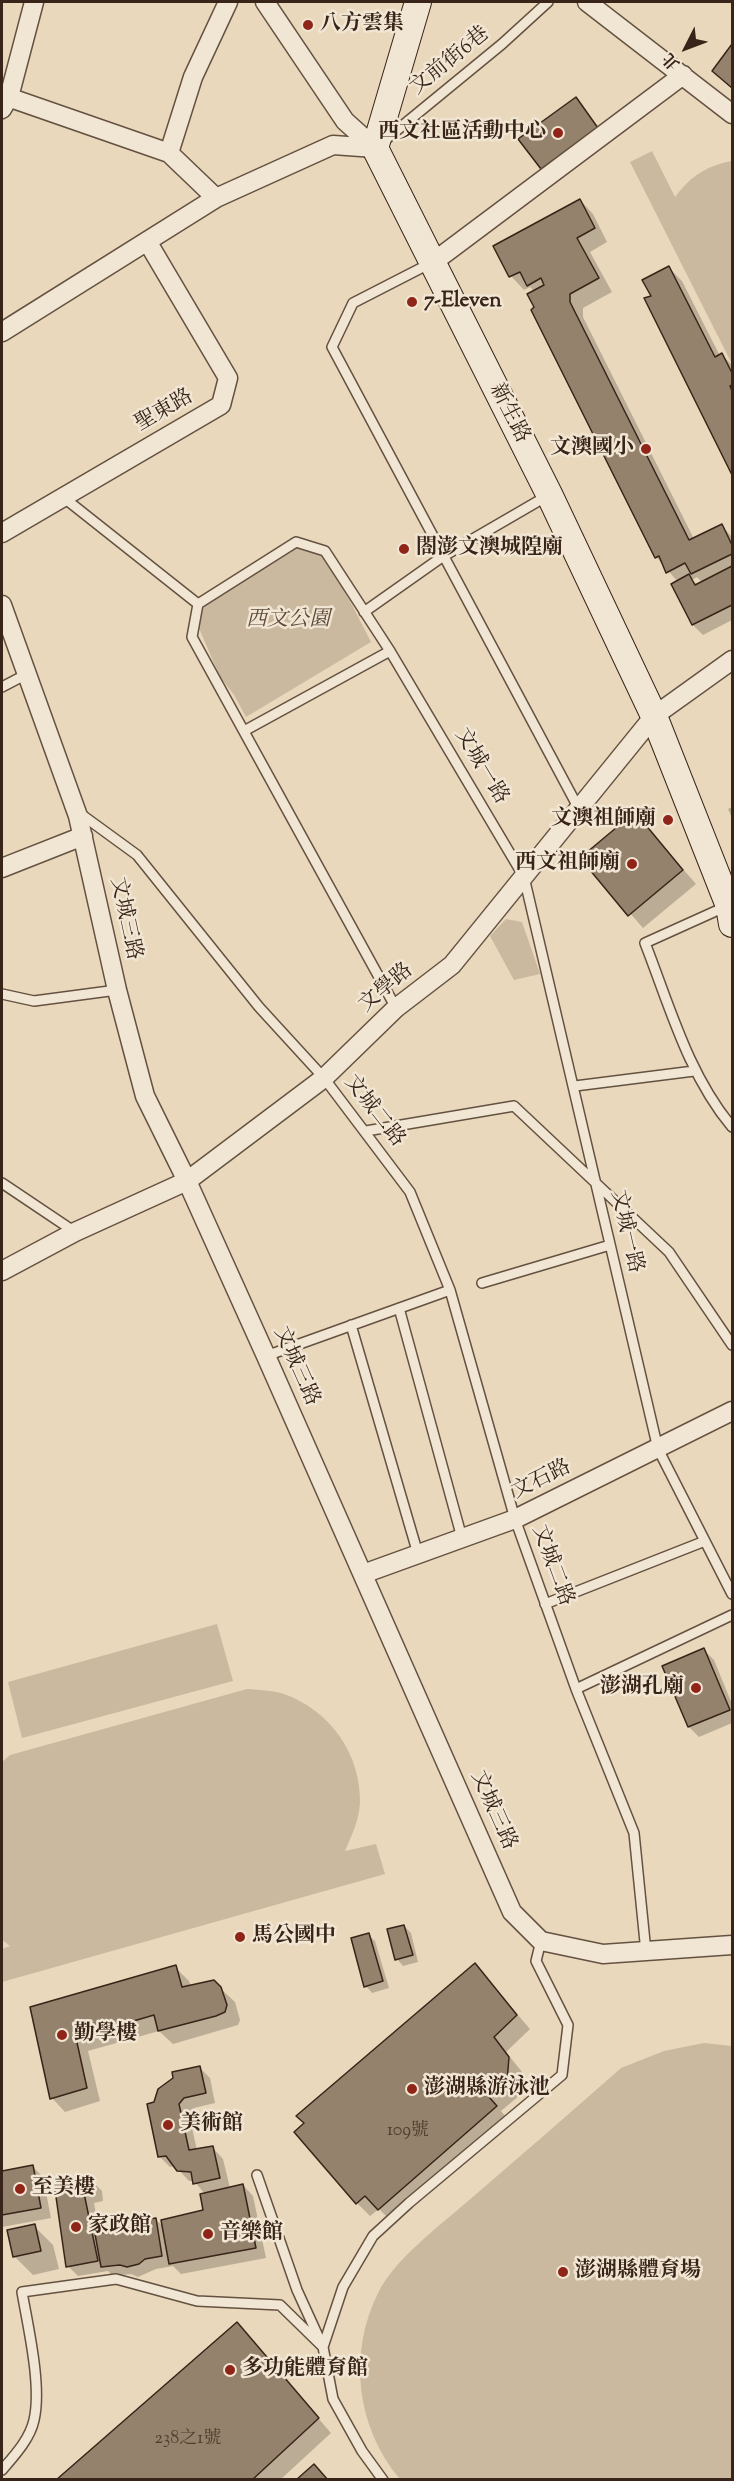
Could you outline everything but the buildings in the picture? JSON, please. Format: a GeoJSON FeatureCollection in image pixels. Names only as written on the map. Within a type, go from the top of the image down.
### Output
{"type":"FeatureCollection","features":[{"type":"Feature","properties":{"kind":"main road"},"geometry":{"type":"LineString","coordinates":[[375,148],[418,2]]}},
{"type":"Feature","properties":{"kind":"main road","name":"新生路"},"geometry":{"type":"LineString","coordinates":[[375,148],[549,494],[654,716],[731,912]]}},
{"type":"Feature","properties":{"kind":"street"},"geometry":{"type":"LineString","coordinates":[[34,2],[4,100],[169,153],[216,198]]}},
{"type":"Feature","properties":{"kind":"street"},"geometry":{"type":"LineString","coordinates":[[169,153],[194,77],[228,2]]}},
{"type":"Feature","properties":{"kind":"street"},"geometry":{"type":"LineString","coordinates":[[265,2],[345,121],[375,148]]}},
{"type":"Feature","properties":{"kind":"street"},"geometry":{"type":"LineString","coordinates":[[587,2],[732,114]]}},
{"type":"Feature","properties":{"kind":"street"},"geometry":{"type":"LineString","coordinates":[[432,263],[683,75]]}},
{"type":"Feature","properties":{"kind":"street"},"geometry":{"type":"LineString","coordinates":[[2,332],[216,198],[333,144],[375,148]]}},
{"type":"Feature","properties":{"kind":"street","name":"聖東路"},"geometry":{"type":"LineString","coordinates":[[2,533],[221,405],[228,378],[147,241]]}},
{"type":"Feature","properties":{"kind":"street","name":"文城三路"},"geometry":{"type":"LineString","coordinates":[[2,605],[25,675],[76,811],[117,990],[145,1096],[187,1181],[266,1356],[512,1912],[541,1941]]}},
{"type":"Feature","properties":{"kind":"street","name":"文學路"},"geometry":{"type":"LineString","coordinates":[[2,1271],[75,1232],[187,1181],[324,1078],[396,1008],[452,965],[654,716],[732,660]]}},
{"type":"Feature","properties":{"kind":"street"},"geometry":{"type":"LineString","coordinates":[[2,868],[82,836]]}},
{"type":"Feature","properties":{"kind":"street","name":"文石路"},"geometry":{"type":"LineString","coordinates":[[363,1574],[515,1519],[732,1411]]}},
{"type":"Feature","properties":{"kind":"street"},"geometry":{"type":"LineString","coordinates":[[541,1941],[603,1954],[732,1945]]}},
{"type":"Feature","properties":{"kind":"lane","name":"文前街6巷"},"geometry":{"type":"LineString","coordinates":[[375,148],[502,44],[548,2]]}},
{"type":"Feature","properties":{"kind":"lane"},"geometry":{"type":"LineString","coordinates":[[432,263],[353,303],[332,347],[442,557],[579,809]]}},
{"type":"Feature","properties":{"kind":"lane"},"geometry":{"type":"LineString","coordinates":[[364,612],[442,557],[549,494]]}},
{"type":"Feature","properties":{"kind":"lane"},"geometry":{"type":"LineString","coordinates":[[63,497],[198,604],[192,637],[396,1008]]}},
{"type":"Feature","properties":{"kind":"lane","name":"文城一路"},"geometry":{"type":"LineString","coordinates":[[198,604],[296,542],[325,551],[390,651],[524,877],[575,1086],[595,1182],[658,1449],[732,1594]]}},
{"type":"Feature","properties":{"kind":"lane"},"geometry":{"type":"LineString","coordinates":[[244,731],[390,651]]}},
{"type":"Feature","properties":{"kind":"lane"},"geometry":{"type":"LineString","coordinates":[[2,687],[25,675]]}},
{"type":"Feature","properties":{"kind":"lane","name":"文城二路"},"geometry":{"type":"LineString","coordinates":[[76,811],[137,855],[259,1006],[324,1078],[410,1192],[450,1290],[515,1519],[576,1689],[634,1833],[646,1952]]}},
{"type":"Feature","properties":{"kind":"lane"},"geometry":{"type":"LineString","coordinates":[[731,912],[645,943],[694,1071],[732,1127]]}},
{"type":"Feature","properties":{"kind":"lane"},"geometry":{"type":"LineString","coordinates":[[2,994],[34,1001],[117,990]]}},
{"type":"Feature","properties":{"kind":"lane"},"geometry":{"type":"LineString","coordinates":[[575,1086],[694,1071]]}},
{"type":"Feature","properties":{"kind":"lane"},"geometry":{"type":"LineString","coordinates":[[366,1131],[514,1106],[669,1252],[732,1345]]}},
{"type":"Feature","properties":{"kind":"lane"},"geometry":{"type":"LineString","coordinates":[[2,1183],[75,1232]]}},
{"type":"Feature","properties":{"kind":"lane"},"geometry":{"type":"LineString","coordinates":[[482,1283],[610,1245]]}},
{"type":"Feature","properties":{"kind":"lane"},"geometry":{"type":"LineString","coordinates":[[266,1356],[450,1290]]}},
{"type":"Feature","properties":{"kind":"lane"},"geometry":{"type":"LineString","coordinates":[[399,1308],[462,1538]]}},
{"type":"Feature","properties":{"kind":"lane"},"geometry":{"type":"LineString","coordinates":[[351,1325],[418,1554]]}},
{"type":"Feature","properties":{"kind":"lane"},"geometry":{"type":"LineString","coordinates":[[545,1604],[705,1540]]}},
{"type":"Feature","properties":{"kind":"lane"},"geometry":{"type":"LineString","coordinates":[[576,1689],[732,1615]]}},
{"type":"Feature","properties":{"kind":"lane"},"geometry":{"type":"LineString","coordinates":[[323,2347],[343,2287],[373,2236],[562,2075],[568,2025],[536,1961],[541,1941]]}},
{"type":"Feature","properties":{"kind":"lane"},"geometry":{"type":"LineString","coordinates":[[257,2175],[297,2290],[323,2347],[333,2399],[362,2451],[383,2480]]}},
{"type":"Feature","properties":{"kind":"lane"},"geometry":{"type":"LineString","coordinates":[[2,2470],[21,2448],[34,2421],[35,2384],[32,2350],[22,2292],[116,2279],[197,2301],[280,2305],[323,2347]]}},
{"type":"Feature","properties":{"kind":"green space"},"geometry":{"type":"Polygon","coordinates":[[[652,151],[675,197],[700,173],[732,161],[732,364],[630,162],[652,151]]]}},
{"type":"Feature","properties":{"kind":"green space","name":"西文公園"},"geometry":{"type":"Polygon","coordinates":[[[297,545],[322,554],[371,642],[246,717],[234,695],[220,677],[198,626],[205,603],[297,545]]]}},
{"type":"Feature","properties":{"kind":"green space"},"geometry":{"type":"Polygon","coordinates":[[[506,919],[522,922],[540,974],[514,980],[490,936],[506,919]]]}},
{"type":"Feature","properties":{"kind":"green space"},"geometry":{"type":"Polygon","coordinates":[[[217,1624],[233,1681],[22,1738],[8,1682],[217,1624]]]}},
{"type":"Feature","properties":{"kind":"green space"},"geometry":{"type":"Polygon","coordinates":[[[247,1689],[280,1693],[300,1701],[328,1722],[339,1736],[355,1767],[360,1803],[357,1821],[345,1851],[376,1844],[385,1874],[2,1982],[2,1949],[10,1946],[2,1940],[2,1762],[10,1755],[247,1689]]]}},
{"type":"Feature","properties":{"kind":"green space","name":"澎湖縣體育場"},"geometry":{"type":"Polygon","coordinates":[[[704,2043],[732,2046],[732,2479],[400,2479],[385,2459],[374,2437],[361,2389],[360,2365],[363,2340],[369,2316],[385,2281],[418,2244],[621,2068],[664,2051],[704,2043]]]}},
{"type":"Feature","properties":{"kind":"place","name":"八方雲集"},"geometry":{"type":"Point","coordinates":[308,25]}},
{"type":"Feature","properties":{"kind":"place","name":"西文社區活動中心"},"geometry":{"type":"Point","coordinates":[558,133]}},
{"type":"Feature","properties":{"kind":"place","name":"7-Eleven"},"geometry":{"type":"Point","coordinates":[412,302]}},
{"type":"Feature","properties":{"kind":"place","name":"文澳國小"},"geometry":{"type":"Point","coordinates":[646,449]}},
{"type":"Feature","properties":{"kind":"place","name":"閤澎文澳城隍廟"},"geometry":{"type":"Point","coordinates":[404,549]}},
{"type":"Feature","properties":{"kind":"place","name":"文澳祖師廟"},"geometry":{"type":"Point","coordinates":[668,820]}},
{"type":"Feature","properties":{"kind":"place","name":"西文祖師廟"},"geometry":{"type":"Point","coordinates":[632,864]}},
{"type":"Feature","properties":{"kind":"place","name":"澎湖孔廟"},"geometry":{"type":"Point","coordinates":[696,1688]}},
{"type":"Feature","properties":{"kind":"place","name":"馬公國中"},"geometry":{"type":"Point","coordinates":[240,1937]}},
{"type":"Feature","properties":{"kind":"place","name":"勤學樓"},"geometry":{"type":"Point","coordinates":[62,2035]}},
{"type":"Feature","properties":{"kind":"place","name":"澎湖縣游泳池"},"geometry":{"type":"Point","coordinates":[412,2089]}},
{"type":"Feature","properties":{"kind":"place","name":"美術館"},"geometry":{"type":"Point","coordinates":[168,2125]}},
{"type":"Feature","properties":{"kind":"place","name":"至美樓"},"geometry":{"type":"Point","coordinates":[20,2189]}},
{"type":"Feature","properties":{"kind":"place","name":"家政館"},"geometry":{"type":"Point","coordinates":[76,2227]}},
{"type":"Feature","properties":{"kind":"place","name":"音樂館"},"geometry":{"type":"Point","coordinates":[208,2234]}},
{"type":"Feature","properties":{"kind":"place","name":"澎湖縣體育場"},"geometry":{"type":"Point","coordinates":[563,2272]}},
{"type":"Feature","properties":{"kind":"place","name":"多功能體育館"},"geometry":{"type":"Point","coordinates":[230,2370]}}]}
